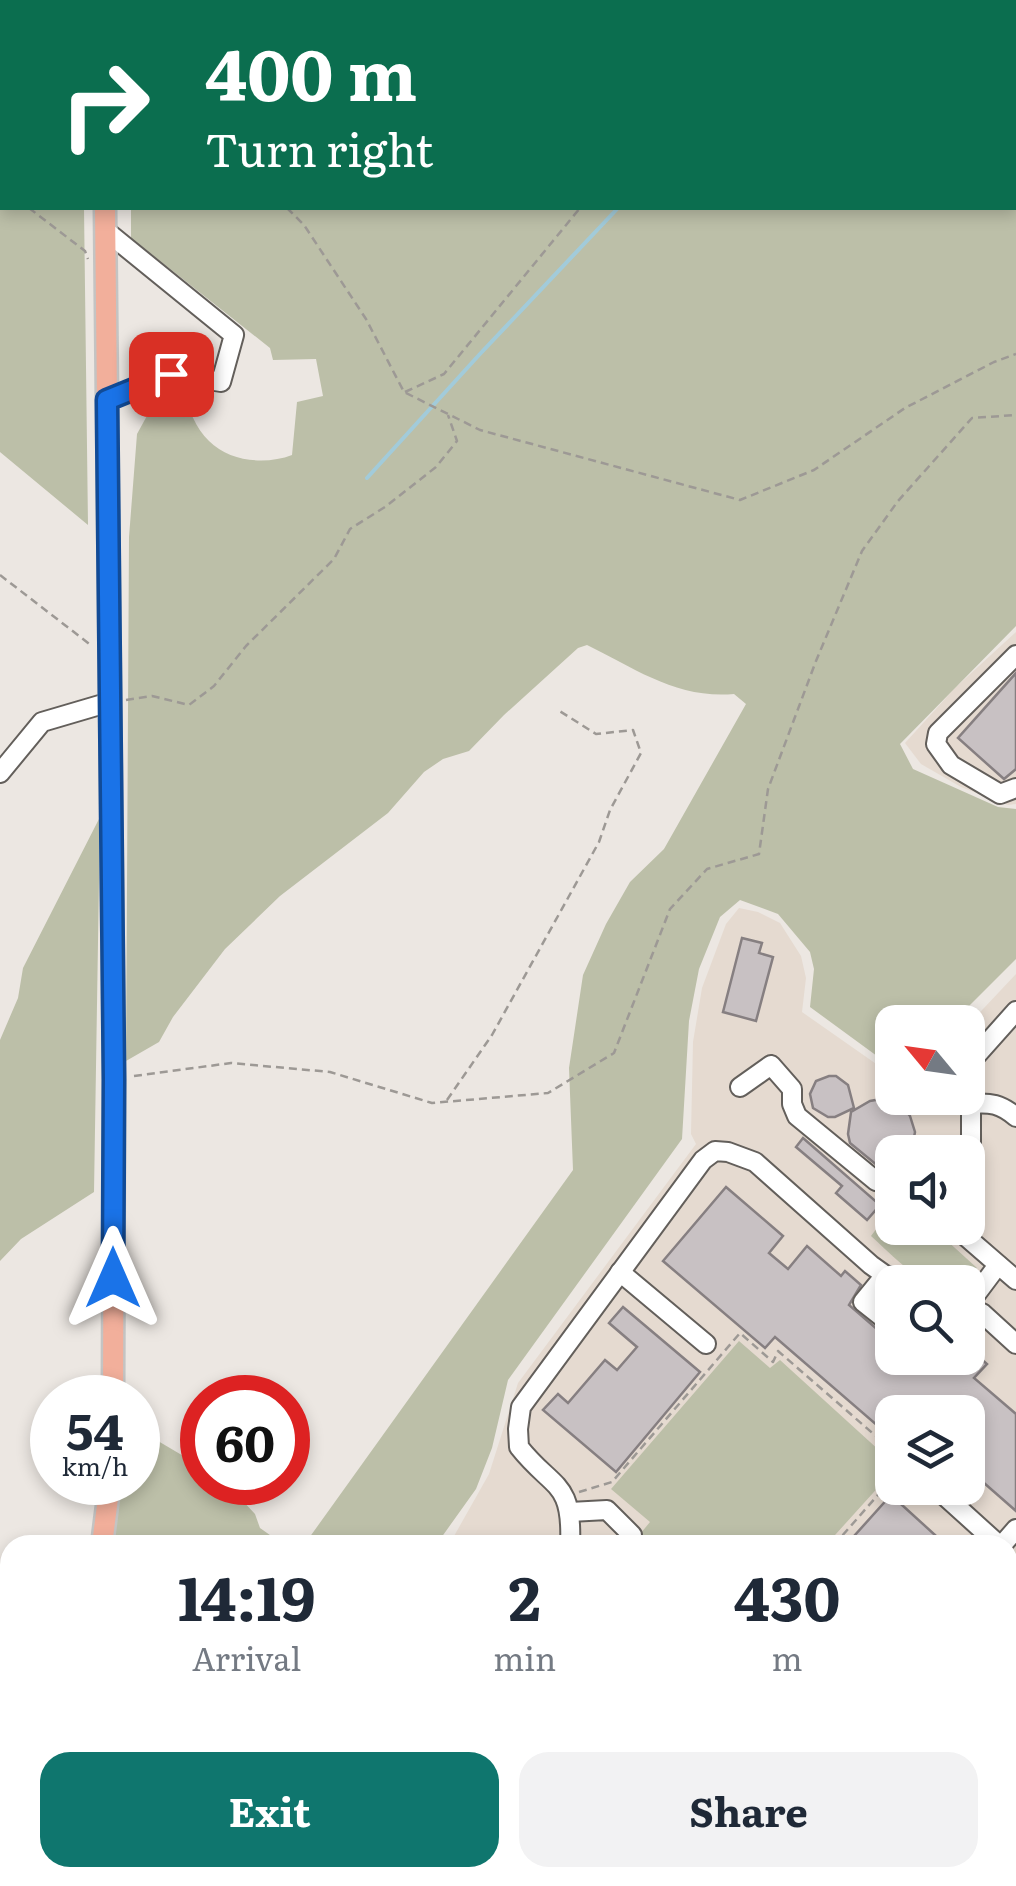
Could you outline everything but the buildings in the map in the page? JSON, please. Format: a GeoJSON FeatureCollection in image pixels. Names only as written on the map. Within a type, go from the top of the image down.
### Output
{"type":"FeatureCollection","features":[{"type":"Feature","properties":{"kind":"main road"},"geometry":{"type":"LineString","coordinates":[[105,210],[113,1375]]}},
{"type":"Feature","properties":{"kind":"main road"},"geometry":{"type":"LineString","coordinates":[[103,1535],[107,1505]]}},
{"type":"Feature","properties":{"kind":"street"},"geometry":{"type":"LineString","coordinates":[[106,231],[234,335],[220,382],[171,374],[107,400]]}},
{"type":"Feature","properties":{"kind":"street"},"geometry":{"type":"LineString","coordinates":[[1016,655],[938,733],[936,744],[951,765],[1000,794],[1016,788]]}},
{"type":"Feature","properties":{"kind":"street"},"geometry":{"type":"LineString","coordinates":[[0,773],[42,722],[110,702]]}},
{"type":"Feature","properties":{"kind":"street"},"geometry":{"type":"LineString","coordinates":[[985,1046],[1016,1012]]}},
{"type":"Feature","properties":{"kind":"street"},"geometry":{"type":"LineString","coordinates":[[740,1087],[771,1065],[792,1089],[797,1116],[875,1180]]}},
{"type":"Feature","properties":{"kind":"street"},"geometry":{"type":"LineString","coordinates":[[985,1102],[1004,1106],[1016,1117]]}},
{"type":"Feature","properties":{"kind":"street"},"geometry":{"type":"LineString","coordinates":[[570,1535],[568,1504],[519,1447],[521,1407],[703,1160],[715,1151],[754,1162],[875,1266]]}},
{"type":"Feature","properties":{"kind":"street"},"geometry":{"type":"LineString","coordinates":[[980,1245],[1016,1280]]}},
{"type":"Feature","properties":{"kind":"street"},"geometry":{"type":"LineString","coordinates":[[985,1283],[998,1265]]}},
{"type":"Feature","properties":{"kind":"street"},"geometry":{"type":"LineString","coordinates":[[620,1272],[706,1344]]}},
{"type":"Feature","properties":{"kind":"street"},"geometry":{"type":"LineString","coordinates":[[875,1288],[864,1302],[875,1311]]}},
{"type":"Feature","properties":{"kind":"street"},"geometry":{"type":"LineString","coordinates":[[985,1316],[1016,1344]]}},
{"type":"Feature","properties":{"kind":"street"},"geometry":{"type":"LineString","coordinates":[[568,1504],[607,1510],[632,1535]]}},
{"type":"Feature","properties":{"kind":"street"},"geometry":{"type":"LineString","coordinates":[[955,1505],[989,1535]]}},
{"type":"Feature","properties":{"kind":"path"},"geometry":{"type":"LineString","coordinates":[[32,210],[85,252],[98,278],[106,281]]}},
{"type":"Feature","properties":{"kind":"path"},"geometry":{"type":"LineString","coordinates":[[289,210],[304,225],[366,319],[404,392],[480,430],[740,500],[814,470],[905,408],[1016,354]]}},
{"type":"Feature","properties":{"kind":"path"},"geometry":{"type":"LineString","coordinates":[[404,392],[444,374],[578,210]]}},
{"type":"Feature","properties":{"kind":"path"},"geometry":{"type":"LineString","coordinates":[[110,702],[152,696],[189,706],[214,686],[246,646],[334,558],[350,528],[385,508],[436,467],[457,442],[448,414]]}},
{"type":"Feature","properties":{"kind":"path"},"geometry":{"type":"LineString","coordinates":[[114,1079],[230,1063],[330,1072],[432,1103],[548,1093],[614,1053],[670,909],[707,869],[759,854],[768,790],[862,551],[898,501],[972,418],[1016,414]]}},
{"type":"Feature","properties":{"kind":"path"},"geometry":{"type":"LineString","coordinates":[[0,575],[109,659]]}},
{"type":"Feature","properties":{"kind":"path"},"geometry":{"type":"LineString","coordinates":[[446,1102],[492,1035],[599,842],[610,810],[642,753],[633,730],[596,734],[558,710]]}},
{"type":"Feature","properties":{"kind":"path"},"geometry":{"type":"LineString","coordinates":[[568,1504],[612,1482],[740,1333],[773,1362],[778,1351],[875,1435]]}},
{"type":"Feature","properties":{"kind":"path"},"geometry":{"type":"LineString","coordinates":[[843,1535],[875,1498]]}},
{"type":"Feature","properties":{"kind":"shaded area"},"geometry":{"type":"Polygon","coordinates":[[[1016,632],[1016,804],[1008,805],[961,787],[921,764],[905,743],[955,688],[1016,632]]]}},
{"type":"Feature","properties":{"kind":"shaded area"},"geometry":{"type":"Polygon","coordinates":[[[739,908],[758,912],[780,923],[801,956],[806,978],[802,1012],[875,1063],[875,1115],[985,1115],[985,1007],[1016,974],[1016,1535],[455,1535],[489,1474],[518,1383],[696,1144],[691,1134],[693,1042],[702,988],[726,924],[739,908]]]}},
{"type":"Feature","properties":{"kind":"green space"},"geometry":{"type":"Polygon","coordinates":[[[0,210],[84,210],[88,525],[0,452],[0,210]]]}},
{"type":"Feature","properties":{"kind":"green space"},"geometry":{"type":"Polygon","coordinates":[[[131,210],[1016,210],[1016,626],[900,744],[913,769],[998,807],[1016,809],[1016,959],[970,1005],[875,1005],[875,1055],[810,1007],[814,969],[810,952],[778,914],[740,900],[720,917],[699,969],[689,1021],[682,1139],[508,1380],[492,1448],[476,1489],[443,1535],[311,1535],[573,1170],[569,1068],[583,975],[630,882],[664,849],[746,704],[734,694],[675,687],[587,645],[578,648],[469,751],[443,759],[424,772],[388,813],[280,896],[225,949],[173,1017],[159,1042],[126,1061],[129,537],[137,434],[154,403],[182,391],[200,430],[218,448],[249,460],[292,455],[297,402],[323,396],[316,359],[273,360],[270,348],[131,238],[131,210]]]}},
{"type":"Feature","properties":{"kind":"green space"},"geometry":{"type":"Polygon","coordinates":[[[100,817],[94,1192],[21,1239],[0,1261],[0,1040],[18,998],[23,968],[100,817]]]}},
{"type":"Feature","properties":{"kind":"green space"},"geometry":{"type":"Polygon","coordinates":[[[880,1245],[952,1245],[974,1265],[904,1265],[880,1245]]]}},
{"type":"Feature","properties":{"kind":"green space"},"geometry":{"type":"Polygon","coordinates":[[[739,1341],[770,1368],[780,1360],[875,1447],[875,1491],[835,1535],[639,1535],[650,1522],[611,1489],[739,1341]]]}},
{"type":"Feature","properties":{"kind":"green space"},"geometry":{"type":"Polygon","coordinates":[[[160,1442],[180,1454],[180,1505],[247,1505],[260,1528],[270,1535],[114,1535],[118,1505],[160,1505],[160,1442]]]}},
{"type":"Feature","properties":{"kind":"waterway"},"geometry":{"type":"LineString","coordinates":[[367,478],[616,210]]}},
{"type":"Feature","properties":{"kind":"route"},"geometry":{"type":"LineString","coordinates":[[113,1278],[107,400],[171,374]]}}]}
